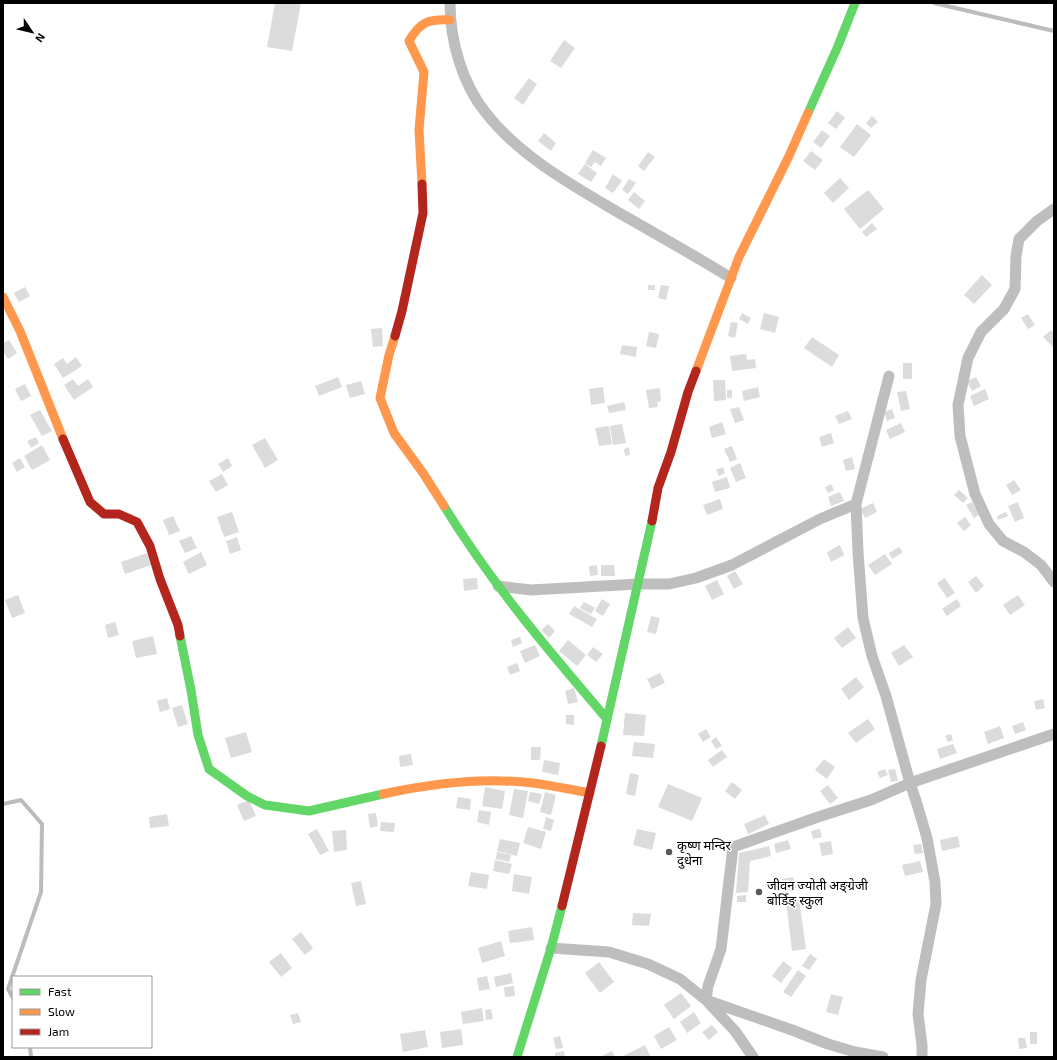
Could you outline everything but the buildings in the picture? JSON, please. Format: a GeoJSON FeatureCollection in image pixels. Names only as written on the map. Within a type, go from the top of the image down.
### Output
{"type":"FeatureCollection","features":[{"type":"Feature","properties":{"kind":"street"},"geometry":{"type":"LineString","coordinates":[[450,3],[450,20],[455,46],[465,79],[485,113],[509,138],[551,172],[731,278]]}},
{"type":"Feature","properties":{"kind":"street"},"geometry":{"type":"LineString","coordinates":[[517,1057],[551,948],[590,793],[653,518],[658,488],[671,452],[688,392],[739,257],[789,156],[838,46],[855,3]]}},
{"type":"Feature","properties":{"kind":"street"},"geometry":{"type":"LineString","coordinates":[[450,20],[436,19],[423,23],[416,29],[409,41],[424,72],[419,130],[424,213],[402,311],[389,355],[380,398],[394,433],[423,473],[459,531],[498,586],[538,638],[607,719]]}},
{"type":"Feature","properties":{"kind":"street"},"geometry":{"type":"LineString","coordinates":[[1054,209],[1037,221],[1019,239],[1016,256],[1015,289],[1004,309],[981,332],[968,358],[958,405],[960,436],[976,494],[989,524],[1003,541],[1024,552],[1041,565],[1054,582]]}},
{"type":"Feature","properties":{"kind":"street"},"geometry":{"type":"LineString","coordinates":[[3,297],[20,331],[66,448],[90,502],[104,514],[119,514],[138,522],[150,546],[160,579],[178,625],[198,735],[209,769],[242,793],[265,805],[309,811],[392,792],[446,783],[488,781],[524,782],[590,793]]}},
{"type":"Feature","properties":{"kind":"street"},"geometry":{"type":"LineString","coordinates":[[889,376],[856,504],[859,585],[863,618],[872,656],[886,696],[927,838],[935,882],[936,904],[921,980],[918,1014],[922,1057]]}},
{"type":"Feature","properties":{"kind":"street"},"geometry":{"type":"LineString","coordinates":[[498,586],[531,590],[638,584],[669,584],[703,576],[732,565],[820,519],[856,504]]}},
{"type":"Feature","properties":{"kind":"street"},"geometry":{"type":"LineString","coordinates":[[706,1000],[708,986],[720,949],[733,847],[872,800],[910,783],[1054,734]]}},
{"type":"Feature","properties":{"kind":"street"},"geometry":{"type":"LineString","coordinates":[[551,948],[609,952],[648,964],[680,979],[706,1000],[735,1031],[753,1057]]}},
{"type":"Feature","properties":{"kind":"street"},"geometry":{"type":"LineString","coordinates":[[706,1000],[835,1046],[855,1052],[883,1057]]}},
{"type":"Feature","properties":{"kind":"waterway"},"geometry":{"type":"LineString","coordinates":[[934,3],[1054,31]]}},
{"type":"Feature","properties":{"kind":"waterway"},"geometry":{"type":"LineString","coordinates":[[3,804],[21,800],[42,824],[41,892],[12,976]]}},
{"type":"Feature","properties":{"kind":"waterway"},"geometry":{"type":"LineString","coordinates":[[12,977],[8,989],[12,996]]}},
{"type":"Feature","properties":{"kind":"waterway"},"geometry":{"type":"LineString","coordinates":[[30,1048],[31,1057]]}},
{"type":"Feature","properties":{"kind":"traffic: fast"},"geometry":{"type":"LineString","coordinates":[[808,113],[838,46],[855,3]]}},
{"type":"Feature","properties":{"kind":"traffic: fast"},"geometry":{"type":"LineString","coordinates":[[444,506],[481,562],[521,616],[607,719]]}},
{"type":"Feature","properties":{"kind":"traffic: fast"},"geometry":{"type":"LineString","coordinates":[[601,746],[652,521]]}},
{"type":"Feature","properties":{"kind":"traffic: fast"},"geometry":{"type":"LineString","coordinates":[[180,636],[198,735],[209,769],[247,796],[265,805],[309,811],[383,794]]}},
{"type":"Feature","properties":{"kind":"traffic: fast"},"geometry":{"type":"LineString","coordinates":[[517,1057],[551,948],[562,906]]}},
{"type":"Feature","properties":{"kind":"traffic: slow"},"geometry":{"type":"LineString","coordinates":[[422,184],[419,130],[424,72],[409,41],[417,30],[425,23],[436,20],[450,20]]}},
{"type":"Feature","properties":{"kind":"traffic: slow"},"geometry":{"type":"LineString","coordinates":[[696,371],[739,257],[789,156],[808,113]]}},
{"type":"Feature","properties":{"kind":"traffic: slow"},"geometry":{"type":"LineString","coordinates":[[3,297],[20,331],[63,439]]}},
{"type":"Feature","properties":{"kind":"traffic: slow"},"geometry":{"type":"LineString","coordinates":[[395,336],[389,355],[380,398],[394,433],[423,473],[444,506]]}},
{"type":"Feature","properties":{"kind":"traffic: slow"},"geometry":{"type":"LineString","coordinates":[[383,794],[418,787],[471,781],[532,783],[590,793]]}},
{"type":"Feature","properties":{"kind":"traffic: jam"},"geometry":{"type":"LineString","coordinates":[[395,336],[402,311],[423,213],[422,184]]}},
{"type":"Feature","properties":{"kind":"traffic: jam"},"geometry":{"type":"LineString","coordinates":[[652,521],[658,488],[671,452],[688,392],[696,371]]}},
{"type":"Feature","properties":{"kind":"traffic: jam"},"geometry":{"type":"LineString","coordinates":[[63,439],[90,502],[104,514],[119,514],[137,522],[150,546],[160,579],[178,625],[180,636]]}},
{"type":"Feature","properties":{"kind":"traffic: jam"},"geometry":{"type":"LineString","coordinates":[[562,906],[601,746]]}},
{"type":"Feature","properties":{"kind":"place","name":"कृष्ण मन्दिर दुधेना"},"geometry":{"type":"Point","coordinates":[669,852]}},
{"type":"Feature","properties":{"kind":"place","name":"जीवन ज्योती अङ्ग्रेजी बोर्डिङ् स्कुल"},"geometry":{"type":"Point","coordinates":[759,892]}}]}
